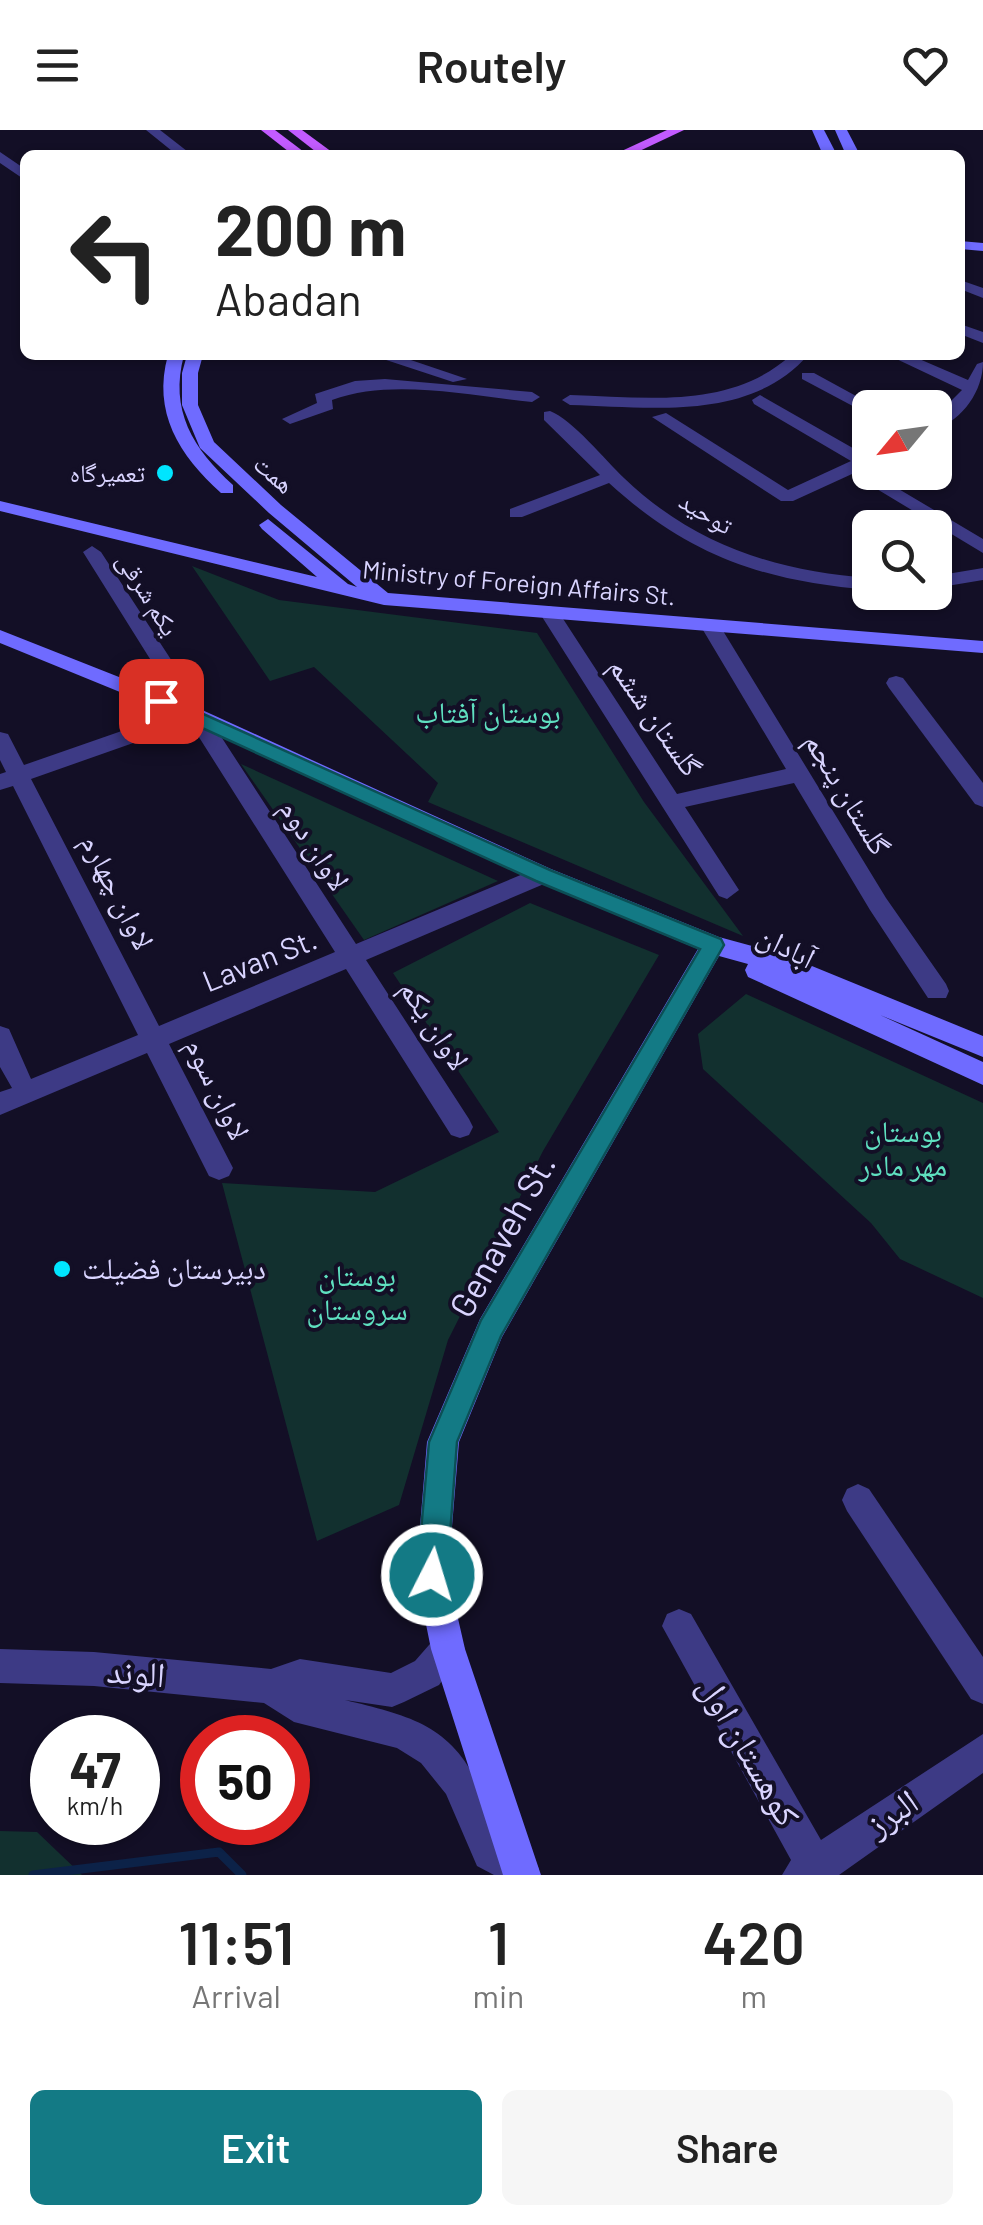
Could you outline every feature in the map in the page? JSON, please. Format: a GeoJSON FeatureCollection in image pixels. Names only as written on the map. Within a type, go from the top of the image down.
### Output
{"type":"FeatureCollection","features":[{"type":"Feature","properties":{"kind":"main road"},"geometry":{"type":"LineString","coordinates":[[267,130],[294,150]]}},
{"type":"Feature","properties":{"kind":"main road"},"geometry":{"type":"LineString","coordinates":[[294,130],[322,150]]}},
{"type":"Feature","properties":{"kind":"main road"},"geometry":{"type":"LineString","coordinates":[[613,150],[658,130]]}},
{"type":"Feature","properties":{"kind":"main road"},"geometry":{"type":"LineString","coordinates":[[632,150],[678,130]]}},
{"type":"Feature","properties":{"kind":"main road","name":"همت"},"geometry":{"type":"LineString","coordinates":[[174,360],[168,374],[169,401],[179,433],[200,464],[384,599]]}},
{"type":"Feature","properties":{"kind":"main road","name":"همت"},"geometry":{"type":"LineString","coordinates":[[194,360],[190,404],[197,426],[282,537],[344,591]]}},
{"type":"Feature","properties":{"kind":"main road","name":"Ministry of Foreign Affairs St."},"geometry":{"type":"LineString","coordinates":[[0,506],[384,599],[983,647]]}},
{"type":"Feature","properties":{"kind":"main road"},"geometry":{"type":"LineString","coordinates":[[264,571],[282,556],[282,537]]}},
{"type":"Feature","properties":{"kind":"main road"},"geometry":{"type":"LineString","coordinates":[[0,636],[193,714],[543,875],[713,945]]}},
{"type":"Feature","properties":{"kind":"main road","name":"آبادان"},"geometry":{"type":"LineString","coordinates":[[713,945],[776,962],[983,1046]]}},
{"type":"Feature","properties":{"kind":"main road","name":"آبادان"},"geometry":{"type":"LineString","coordinates":[[713,945],[762,974],[983,1074]]}},
{"type":"Feature","properties":{"kind":"main road","name":"Genaveh St."},"geometry":{"type":"LineString","coordinates":[[521,1872],[448,1649],[432,1575],[443,1442],[490,1329],[713,945]]}},
{"type":"Feature","properties":{"kind":"street"},"geometry":{"type":"LineString","coordinates":[[152,130],[178,150]]}},
{"type":"Feature","properties":{"kind":"street"},"geometry":{"type":"LineString","coordinates":[[0,156],[20,172]]}},
{"type":"Feature","properties":{"kind":"street"},"geometry":{"type":"LineString","coordinates":[[393,360],[430,372],[496,384],[532,397]]}},
{"type":"Feature","properties":{"kind":"street"},"geometry":{"type":"LineString","coordinates":[[290,419],[326,405],[321,398],[355,386],[385,384],[532,397],[553,394],[570,400],[719,398],[752,388],[789,369],[796,360]]}},
{"type":"Feature","properties":{"kind":"street"},"geometry":{"type":"LineString","coordinates":[[913,360],[979,379],[952,412]]}},
{"type":"Feature","properties":{"kind":"street"},"geometry":{"type":"LineString","coordinates":[[808,376],[852,399]]}},
{"type":"Feature","properties":{"kind":"street","name":"توحید"},"geometry":{"type":"LineString","coordinates":[[532,397],[528,403],[532,409],[550,416],[612,476],[683,534],[717,551],[808,578],[852,582]]}},
{"type":"Feature","properties":{"kind":"street"},"geometry":{"type":"LineString","coordinates":[[550,416],[569,411],[570,400]]}},
{"type":"Feature","properties":{"kind":"street"},"geometry":{"type":"LineString","coordinates":[[760,400],[852,457]]}},
{"type":"Feature","properties":{"kind":"street"},"geometry":{"type":"LineString","coordinates":[[660,417],[787,498],[852,468]]}},
{"type":"Feature","properties":{"kind":"street"},"geometry":{"type":"LineString","coordinates":[[516,513],[612,476]]}},
{"type":"Feature","properties":{"kind":"street"},"geometry":{"type":"LineString","coordinates":[[901,490],[983,547]]}},
{"type":"Feature","properties":{"kind":"street","name":"یکم شرقی"},"geometry":{"type":"LineString","coordinates":[[92,552],[193,714]]}},
{"type":"Feature","properties":{"kind":"street"},"geometry":{"type":"LineString","coordinates":[[952,579],[983,574]]}},
{"type":"Feature","properties":{"kind":"street","name":"گلستان ششم"},"geometry":{"type":"LineString","coordinates":[[549,612],[671,803],[800,774]]}},
{"type":"Feature","properties":{"kind":"street","name":"گلستان پنجم"},"geometry":{"type":"LineString","coordinates":[[710,625],[878,904],[937,991]]}},
{"type":"Feature","properties":{"kind":"street"},"geometry":{"type":"LineString","coordinates":[[896,683],[983,799]]}},
{"type":"Feature","properties":{"kind":"street"},"geometry":{"type":"LineString","coordinates":[[10,779],[193,714]]}},
{"type":"Feature","properties":{"kind":"street","name":"لاوان دوم"},"geometry":{"type":"LineString","coordinates":[[193,714],[353,958]]}},
{"type":"Feature","properties":{"kind":"street","name":"لاوان چهارم"},"geometry":{"type":"LineString","coordinates":[[0,739],[10,779],[156,1039]]}},
{"type":"Feature","properties":{"kind":"street"},"geometry":{"type":"LineString","coordinates":[[671,803],[727,890]]}},
{"type":"Feature","properties":{"kind":"street","name":"Lavan St."},"geometry":{"type":"LineString","coordinates":[[0,1104],[543,875]]}},
{"type":"Feature","properties":{"kind":"street","name":"لاوان یکم"},"geometry":{"type":"LineString","coordinates":[[353,958],[460,1127]]}},
{"type":"Feature","properties":{"kind":"street"},"geometry":{"type":"LineString","coordinates":[[0,1036],[18,1079]]}},
{"type":"Feature","properties":{"kind":"street","name":"لاوان سوم"},"geometry":{"type":"LineString","coordinates":[[156,1039],[218,1168]]}},
{"type":"Feature","properties":{"kind":"street"},"geometry":{"type":"LineString","coordinates":[[858,1500],[983,1686]]}},
{"type":"Feature","properties":{"kind":"street","name":"کوهستان اول"},"geometry":{"type":"LineString","coordinates":[[678,1626],[812,1872]]}},
{"type":"Feature","properties":{"kind":"street"},"geometry":{"type":"LineString","coordinates":[[271,1686],[300,1676],[392,1690],[426,1673],[448,1649]]}},
{"type":"Feature","properties":{"kind":"street","name":"الوند"},"geometry":{"type":"LineString","coordinates":[[0,1666],[94,1669],[271,1686]]}},
{"type":"Feature","properties":{"kind":"street"},"geometry":{"type":"LineString","coordinates":[[271,1686],[294,1705],[404,1732],[434,1750],[458,1781],[490,1852],[521,1872]]}},
{"type":"Feature","properties":{"kind":"street","name":"البرز"},"geometry":{"type":"LineString","coordinates":[[812,1872],[983,1752]]}},
{"type":"Feature","properties":{"kind":"green space","name":"بوستان آفتاب"},"geometry":{"type":"Polygon","coordinates":[[[192,566],[279,600],[537,633],[644,802],[743,936],[428,802],[438,783],[314,667],[270,681],[192,566]]]}},
{"type":"Feature","properties":{"kind":"green space"},"geometry":{"type":"Polygon","coordinates":[[[241,764],[498,881],[364,940],[241,764]]]}},
{"type":"Feature","properties":{"kind":"green space","name":"بوستان سروستان"},"geometry":{"type":"Polygon","coordinates":[[[530,903],[659,955],[543,1151],[448,1340],[399,1505],[317,1541],[222,1183],[375,1192],[499,1132],[393,973],[530,903]]]}},
{"type":"Feature","properties":{"kind":"green space","name":"بوستان مهر مادر"},"geometry":{"type":"Polygon","coordinates":[[[746,994],[983,1103],[983,1298],[900,1259],[871,1223],[703,1069],[698,1034],[746,994]]]}},
{"type":"Feature","properties":{"kind":"green space"},"geometry":{"type":"Polygon","coordinates":[[[0,1831],[30,1832],[30,1845],[51,1845],[82,1875],[0,1875],[0,1831]]]}},
{"type":"Feature","properties":{"kind":"waterway"},"geometry":{"type":"LineString","coordinates":[[33,1875],[219,1852],[242,1875]]}},
{"type":"Feature","properties":{"kind":"place","name":"تعمیرگاه"},"geometry":{"type":"Point","coordinates":[165,473]}},
{"type":"Feature","properties":{"kind":"place","name":"دبیرستان فضیلت"},"geometry":{"type":"Point","coordinates":[62,1269]}},
{"type":"Feature","properties":{"kind":"route"},"geometry":{"type":"LineString","coordinates":[[161,701],[543,875],[713,945],[490,1329],[443,1442],[432,1575]]}}]}
